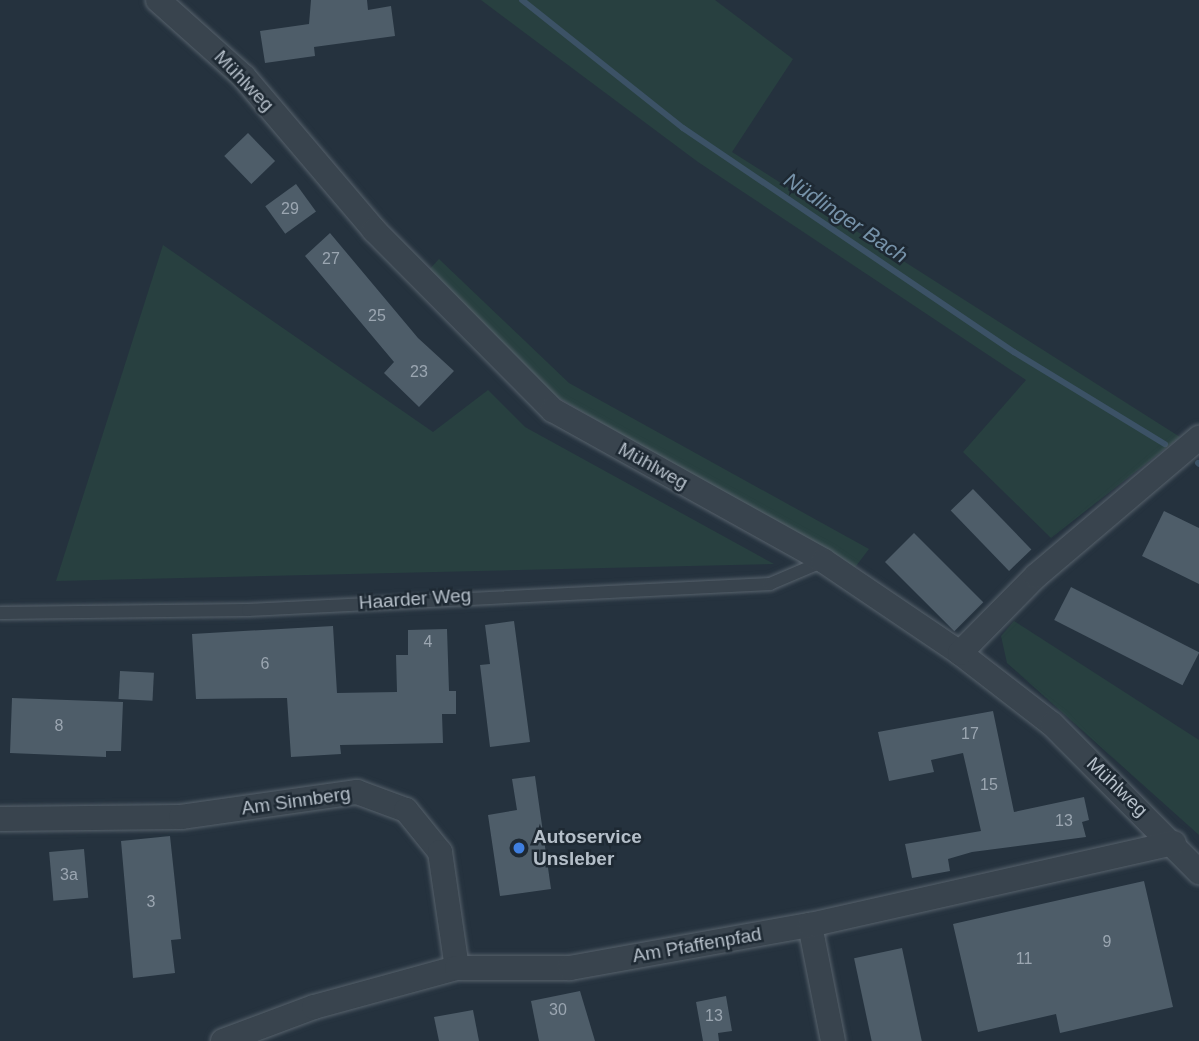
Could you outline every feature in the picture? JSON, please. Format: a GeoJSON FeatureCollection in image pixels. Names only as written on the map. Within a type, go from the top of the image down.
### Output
{"type":"FeatureCollection","features":[{"type":"Feature","properties":{"kind":"street","name":"Mühlweg"},"geometry":{"type":"LineString","coordinates":[[158,0],[244,76],[374,230],[552,410],[824,561],[960,653],[1052,724],[1174,843],[1199,872]]}},
{"type":"Feature","properties":{"kind":"street"},"geometry":{"type":"LineString","coordinates":[[960,653],[1035,576],[1199,438]]}},
{"type":"Feature","properties":{"kind":"street","name":"Am Sinnberg"},"geometry":{"type":"LineString","coordinates":[[4,821],[181,817],[357,792],[406,810],[440,852],[457,968]]}},
{"type":"Feature","properties":{"kind":"street","name":"Am Pfaffenpfad"},"geometry":{"type":"LineString","coordinates":[[223,1041],[314,1007],[457,968],[569,968],[810,925],[1174,843]]}},
{"type":"Feature","properties":{"kind":"street"},"geometry":{"type":"LineString","coordinates":[[810,925],[833,1041]]}},
{"type":"Feature","properties":{"kind":"lane","name":"Haarder Weg"},"geometry":{"type":"LineString","coordinates":[[0,614],[248,610],[770,584],[824,561]]}},
{"type":"Feature","properties":{"kind":"green space"},"geometry":{"type":"Polygon","coordinates":[[[481,0],[715,0],[793,59],[732,152],[1180,437],[1051,538],[963,452],[1026,380],[698,162],[481,0]]]}},
{"type":"Feature","properties":{"kind":"green space"},"geometry":{"type":"Polygon","coordinates":[[[163,245],[433,432],[488,390],[525,427],[774,564],[56,581],[163,245]]]}},
{"type":"Feature","properties":{"kind":"green space"},"geometry":{"type":"Polygon","coordinates":[[[439,259],[569,383],[869,549],[853,570],[552,394],[426,273],[439,259]]]}},
{"type":"Feature","properties":{"kind":"green space"},"geometry":{"type":"Polygon","coordinates":[[[1014,621],[1199,740],[1199,835],[1007,663],[1001,636],[1014,621]]]}},
{"type":"Feature","properties":{"kind":"building"},"geometry":{"type":"Polygon","coordinates":[[[311,0],[367,0],[368,10],[391,6],[395,36],[314,47],[315,56],[265,63],[260,31],[309,24],[311,0]]]}},
{"type":"Feature","properties":{"kind":"building"},"geometry":{"type":"Polygon","coordinates":[[[248,133],[275,161],[251,184],[224,156],[248,133]]]}},
{"type":"Feature","properties":{"kind":"building"},"geometry":{"type":"Polygon","coordinates":[[[296,184],[316,212],[285,234],[265,206],[296,184]]]}},
{"type":"Feature","properties":{"kind":"building"},"geometry":{"type":"Polygon","coordinates":[[[330,233],[418,338],[454,371],[419,407],[384,373],[394,362],[305,256],[330,233]]]}},
{"type":"Feature","properties":{"kind":"building"},"geometry":{"type":"Polygon","coordinates":[[[973,489],[1031,549],[1009,571],[951,511],[973,489]]]}},
{"type":"Feature","properties":{"kind":"building"},"geometry":{"type":"Polygon","coordinates":[[[1164,511],[1199,528],[1199,584],[1142,556],[1164,511]]]}},
{"type":"Feature","properties":{"kind":"building"},"geometry":{"type":"Polygon","coordinates":[[[914,533],[983,602],[954,631],[885,562],[914,533]]]}},
{"type":"Feature","properties":{"kind":"building"},"geometry":{"type":"Polygon","coordinates":[[[1071,587],[1199,652],[1183,685],[1054,620],[1071,587]]]}},
{"type":"Feature","properties":{"kind":"building"},"geometry":{"type":"Polygon","coordinates":[[[514,621],[530,742],[490,747],[480,665],[490,664],[485,625],[514,621]]]}},
{"type":"Feature","properties":{"kind":"building"},"geometry":{"type":"Polygon","coordinates":[[[333,626],[337,693],[397,692],[396,655],[408,655],[408,630],[447,629],[449,691],[456,691],[456,714],[442,714],[443,743],[340,745],[341,754],[291,757],[287,698],[196,699],[192,634],[333,626]]]}},
{"type":"Feature","properties":{"kind":"building"},"geometry":{"type":"Polygon","coordinates":[[[120,671],[154,673],[152,701],[119,699],[120,671]]]}},
{"type":"Feature","properties":{"kind":"building"},"geometry":{"type":"Polygon","coordinates":[[[12,698],[123,702],[121,751],[106,751],[106,757],[10,753],[12,698]]]}},
{"type":"Feature","properties":{"kind":"building"},"geometry":{"type":"Polygon","coordinates":[[[993,711],[1014,812],[1084,797],[1089,820],[1082,822],[1086,837],[972,852],[948,859],[950,871],[912,878],[905,844],[981,831],[963,753],[931,760],[934,772],[889,781],[878,732],[993,711]]]}},
{"type":"Feature","properties":{"kind":"building","name":"Autoservice Unsleber"},"geometry":{"type":"Polygon","coordinates":[[[535,776],[551,889],[500,896],[488,815],[517,810],[512,779],[535,776]]]}},
{"type":"Feature","properties":{"kind":"building"},"geometry":{"type":"Polygon","coordinates":[[[170,836],[181,939],[171,940],[175,973],[133,978],[121,841],[170,836]]]}},
{"type":"Feature","properties":{"kind":"building"},"geometry":{"type":"Polygon","coordinates":[[[84,849],[88,898],[53,901],[49,852],[84,849]]]}},
{"type":"Feature","properties":{"kind":"building"},"geometry":{"type":"Polygon","coordinates":[[[1144,881],[1173,1007],[1060,1033],[1056,1014],[978,1032],[953,924],[1144,881]]]}},
{"type":"Feature","properties":{"kind":"building"},"geometry":{"type":"Polygon","coordinates":[[[902,948],[922,1041],[872,1041],[854,958],[902,948]]]}},
{"type":"Feature","properties":{"kind":"building"},"geometry":{"type":"Polygon","coordinates":[[[580,991],[595,1041],[539,1041],[531,1001],[580,991]]]}},
{"type":"Feature","properties":{"kind":"building"},"geometry":{"type":"Polygon","coordinates":[[[726,996],[732,1031],[718,1033],[719,1041],[703,1041],[696,1002],[726,996]]]}},
{"type":"Feature","properties":{"kind":"building"},"geometry":{"type":"Polygon","coordinates":[[[473,1010],[479,1041],[439,1041],[434,1017],[473,1010]]]}},
{"type":"Feature","properties":{"kind":"waterway","name":"Nüdlinger Bach"},"geometry":{"type":"LineString","coordinates":[[522,0],[683,128],[1014,352],[1165,444]]}},
{"type":"Feature","properties":{"kind":"place","name":"Autoservice Unsleber"},"geometry":{"type":"Point","coordinates":[519,848]}}]}
